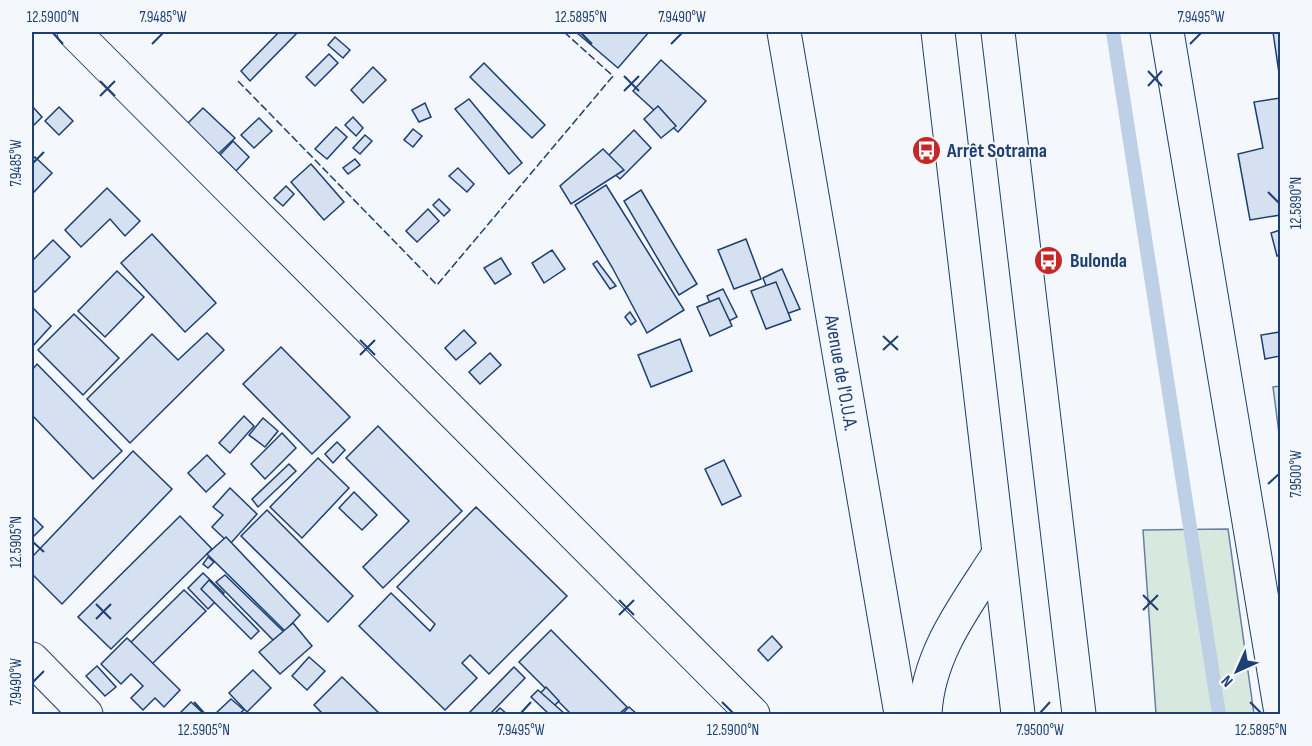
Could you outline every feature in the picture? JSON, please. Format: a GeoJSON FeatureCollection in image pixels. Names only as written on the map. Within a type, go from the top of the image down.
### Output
{"type":"FeatureCollection","features":[{"type":"Feature","properties":{"kind":"main road"},"geometry":{"type":"LineString","coordinates":[[74,32],[753,714]]}},
{"type":"Feature","properties":{"kind":"main road","name":"Avenue de l'O.U.A."},"geometry":{"type":"LineString","coordinates":[[784,32],[901,714]]}},
{"type":"Feature","properties":{"kind":"main road"},"geometry":{"type":"LineString","coordinates":[[938,32],[1018,714]]}},
{"type":"Feature","properties":{"kind":"main road"},"geometry":{"type":"LineString","coordinates":[[998,32],[1079,714]]}},
{"type":"Feature","properties":{"kind":"main road"},"geometry":{"type":"LineString","coordinates":[[1167,32],[1281,707]]}},
{"type":"Feature","properties":{"kind":"main road"},"geometry":{"type":"LineString","coordinates":[[925,714],[926,694],[945,638],[998,555]]}},
{"type":"Feature","properties":{"kind":"main road"},"geometry":{"type":"LineString","coordinates":[[32,659],[86,714]]}},
{"type":"Feature","properties":{"kind":"shaded area"},"geometry":{"type":"Polygon","coordinates":[[[1280,386],[1280,441],[1273,387],[1280,386]]]}},
{"type":"Feature","properties":{"kind":"shaded area"},"geometry":{"type":"Polygon","coordinates":[[[1228,529],[1254,714],[1156,714],[1143,530],[1228,529]]]}},
{"type":"Feature","properties":{"kind":"building"},"geometry":{"type":"Polygon","coordinates":[[[279,32],[298,32],[250,81],[241,71],[279,32]]]}},
{"type":"Feature","properties":{"kind":"building"},"geometry":{"type":"Polygon","coordinates":[[[576,32],[649,32],[618,68],[576,32]]]}},
{"type":"Feature","properties":{"kind":"building"},"geometry":{"type":"Polygon","coordinates":[[[1273,32],[1280,32],[1280,80],[1273,32]]]}},
{"type":"Feature","properties":{"kind":"building"},"geometry":{"type":"Polygon","coordinates":[[[335,37],[350,50],[343,58],[328,45],[335,37]]]}},
{"type":"Feature","properties":{"kind":"building"},"geometry":{"type":"Polygon","coordinates":[[[329,54],[338,63],[315,86],[306,77],[329,54]]]}},
{"type":"Feature","properties":{"kind":"building"},"geometry":{"type":"Polygon","coordinates":[[[661,60],[706,101],[678,132],[633,91],[661,60]]]}},
{"type":"Feature","properties":{"kind":"building"},"geometry":{"type":"Polygon","coordinates":[[[484,63],[545,125],[532,138],[470,77],[484,63]]]}},
{"type":"Feature","properties":{"kind":"building"},"geometry":{"type":"Polygon","coordinates":[[[373,67],[386,80],[363,103],[351,90],[373,67]]]}},
{"type":"Feature","properties":{"kind":"building"},"geometry":{"type":"Polygon","coordinates":[[[1280,98],[1280,215],[1250,220],[1238,154],[1263,148],[1254,102],[1280,98]]]}},
{"type":"Feature","properties":{"kind":"building"},"geometry":{"type":"Polygon","coordinates":[[[469,99],[522,163],[509,174],[455,109],[469,99]]]}},
{"type":"Feature","properties":{"kind":"building"},"geometry":{"type":"Polygon","coordinates":[[[425,103],[431,117],[419,122],[412,110],[425,103]]]}},
{"type":"Feature","properties":{"kind":"building"},"geometry":{"type":"Polygon","coordinates":[[[32,106],[42,117],[32,127],[32,106]]]}},
{"type":"Feature","properties":{"kind":"building"},"geometry":{"type":"Polygon","coordinates":[[[658,106],[676,126],[661,138],[644,119],[658,106]]]}},
{"type":"Feature","properties":{"kind":"building"},"geometry":{"type":"Polygon","coordinates":[[[59,107],[73,121],[59,135],[45,121],[59,107]]]}},
{"type":"Feature","properties":{"kind":"building"},"geometry":{"type":"Polygon","coordinates":[[[203,108],[235,138],[218,154],[187,124],[203,108]]]}},
{"type":"Feature","properties":{"kind":"building"},"geometry":{"type":"Polygon","coordinates":[[[353,117],[363,128],[356,136],[345,125],[353,117]]]}},
{"type":"Feature","properties":{"kind":"building"},"geometry":{"type":"Polygon","coordinates":[[[259,118],[272,131],[254,148],[241,135],[259,118]]]}},
{"type":"Feature","properties":{"kind":"building"},"geometry":{"type":"Polygon","coordinates":[[[336,127],[347,137],[327,159],[315,149],[336,127]]]}},
{"type":"Feature","properties":{"kind":"building"},"geometry":{"type":"Polygon","coordinates":[[[413,129],[422,136],[413,147],[404,140],[413,129]]]}},
{"type":"Feature","properties":{"kind":"building"},"geometry":{"type":"Polygon","coordinates":[[[634,130],[651,148],[620,179],[602,162],[634,130]]]}},
{"type":"Feature","properties":{"kind":"building"},"geometry":{"type":"Polygon","coordinates":[[[365,135],[372,141],[360,154],[353,148],[365,135]]]}},
{"type":"Feature","properties":{"kind":"building"},"geometry":{"type":"Polygon","coordinates":[[[233,141],[249,157],[236,171],[220,155],[233,141]]]}},
{"type":"Feature","properties":{"kind":"building"},"geometry":{"type":"Polygon","coordinates":[[[603,149],[624,170],[571,204],[560,186],[603,149]]]}},
{"type":"Feature","properties":{"kind":"building"},"geometry":{"type":"Polygon","coordinates":[[[35,157],[52,173],[32,194],[32,160],[35,157]]]}},
{"type":"Feature","properties":{"kind":"building"},"geometry":{"type":"Polygon","coordinates":[[[355,159],[360,165],[348,174],[343,168],[355,159]]]}},
{"type":"Feature","properties":{"kind":"building"},"geometry":{"type":"Polygon","coordinates":[[[311,164],[344,202],[324,220],[291,182],[311,164]]]}},
{"type":"Feature","properties":{"kind":"building"},"geometry":{"type":"Polygon","coordinates":[[[458,168],[474,184],[467,192],[449,176],[458,168]]]}},
{"type":"Feature","properties":{"kind":"building"},"geometry":{"type":"Polygon","coordinates":[[[606,185],[684,310],[647,333],[612,267],[575,205],[606,185]]]}},
{"type":"Feature","properties":{"kind":"building"},"geometry":{"type":"Polygon","coordinates":[[[286,186],[294,194],[283,206],[274,198],[286,186]]]}},
{"type":"Feature","properties":{"kind":"building"},"geometry":{"type":"Polygon","coordinates":[[[107,188],[140,221],[125,236],[110,219],[81,247],[65,230],[107,188]]]}},
{"type":"Feature","properties":{"kind":"building"},"geometry":{"type":"Polygon","coordinates":[[[641,190],[697,284],[679,295],[624,201],[641,190]]]}},
{"type":"Feature","properties":{"kind":"building"},"geometry":{"type":"Polygon","coordinates":[[[439,199],[450,210],[444,216],[433,205],[439,199]]]}},
{"type":"Feature","properties":{"kind":"building"},"geometry":{"type":"Polygon","coordinates":[[[428,209],[439,221],[417,242],[406,231],[428,209]]]}},
{"type":"Feature","properties":{"kind":"building"},"geometry":{"type":"Polygon","coordinates":[[[1280,230],[1280,255],[1277,256],[1271,233],[1280,230]]]}},
{"type":"Feature","properties":{"kind":"building"},"geometry":{"type":"Polygon","coordinates":[[[152,234],[216,303],[185,332],[121,263],[152,234]]]}},
{"type":"Feature","properties":{"kind":"building"},"geometry":{"type":"Polygon","coordinates":[[[746,239],[761,279],[734,289],[718,250],[746,239]]]}},
{"type":"Feature","properties":{"kind":"building"},"geometry":{"type":"Polygon","coordinates":[[[53,240],[70,257],[35,292],[32,289],[32,261],[53,240]]]}},
{"type":"Feature","properties":{"kind":"building"},"geometry":{"type":"Polygon","coordinates":[[[552,250],[565,269],[544,283],[532,263],[552,250]]]}},
{"type":"Feature","properties":{"kind":"building"},"geometry":{"type":"Polygon","coordinates":[[[501,258],[511,274],[495,284],[484,268],[501,258]]]}},
{"type":"Feature","properties":{"kind":"building"},"geometry":{"type":"Polygon","coordinates":[[[597,261],[616,286],[610,289],[593,264],[597,261]]]}},
{"type":"Feature","properties":{"kind":"building"},"geometry":{"type":"Polygon","coordinates":[[[782,269],[800,309],[778,317],[763,278],[782,269]]]}},
{"type":"Feature","properties":{"kind":"building"},"geometry":{"type":"Polygon","coordinates":[[[117,271],[144,297],[105,337],[78,311],[117,271]]]}},
{"type":"Feature","properties":{"kind":"building"},"geometry":{"type":"Polygon","coordinates":[[[776,282],[791,320],[766,329],[751,291],[776,282]]]}},
{"type":"Feature","properties":{"kind":"building"},"geometry":{"type":"Polygon","coordinates":[[[723,289],[737,317],[719,326],[707,296],[723,289]]]}},
{"type":"Feature","properties":{"kind":"building"},"geometry":{"type":"Polygon","coordinates":[[[719,298],[732,326],[710,336],[697,307],[719,298]]]}},
{"type":"Feature","properties":{"kind":"building"},"geometry":{"type":"Polygon","coordinates":[[[32,307],[51,326],[32,347],[32,307]]]}},
{"type":"Feature","properties":{"kind":"building"},"geometry":{"type":"Polygon","coordinates":[[[630,312],[636,321],[631,325],[625,317],[630,312]]]}},
{"type":"Feature","properties":{"kind":"building"},"geometry":{"type":"Polygon","coordinates":[[[74,314],[119,358],[83,395],[38,350],[74,314]]]}},
{"type":"Feature","properties":{"kind":"building"},"geometry":{"type":"Polygon","coordinates":[[[464,330],[476,343],[456,360],[445,348],[464,330]]]}},
{"type":"Feature","properties":{"kind":"building"},"geometry":{"type":"Polygon","coordinates":[[[1280,332],[1280,356],[1265,359],[1261,335],[1280,332]]]}},
{"type":"Feature","properties":{"kind":"building"},"geometry":{"type":"Polygon","coordinates":[[[207,333],[224,350],[130,443],[87,399],[152,334],[178,360],[207,333]]]}},
{"type":"Feature","properties":{"kind":"building"},"geometry":{"type":"Polygon","coordinates":[[[680,339],[692,371],[651,387],[638,355],[680,339]]]}},
{"type":"Feature","properties":{"kind":"building"},"geometry":{"type":"Polygon","coordinates":[[[281,347],[350,417],[312,454],[243,384],[281,347]]]}},
{"type":"Feature","properties":{"kind":"building"},"geometry":{"type":"Polygon","coordinates":[[[490,353],[501,365],[480,384],[469,372],[490,353]]]}},
{"type":"Feature","properties":{"kind":"building"},"geometry":{"type":"Polygon","coordinates":[[[37,364],[122,451],[93,479],[32,415],[32,370],[37,364]]]}},
{"type":"Feature","properties":{"kind":"building"},"geometry":{"type":"Polygon","coordinates":[[[244,416],[254,426],[230,453],[219,443],[244,416]]]}},
{"type":"Feature","properties":{"kind":"building"},"geometry":{"type":"Polygon","coordinates":[[[263,418],[278,431],[265,447],[249,435],[263,418]]]}},
{"type":"Feature","properties":{"kind":"building"},"geometry":{"type":"Polygon","coordinates":[[[378,426],[462,511],[383,588],[363,567],[409,521],[346,458],[378,426]]]}},
{"type":"Feature","properties":{"kind":"building"},"geometry":{"type":"Polygon","coordinates":[[[282,433],[296,448],[265,479],[251,464],[282,433]]]}},
{"type":"Feature","properties":{"kind":"building"},"geometry":{"type":"Polygon","coordinates":[[[337,442],[345,450],[333,463],[325,454],[337,442]]]}},
{"type":"Feature","properties":{"kind":"building"},"geometry":{"type":"Polygon","coordinates":[[[133,451],[172,489],[62,604],[32,574],[32,557],[133,451]]]}},
{"type":"Feature","properties":{"kind":"building"},"geometry":{"type":"Polygon","coordinates":[[[207,455],[225,474],[206,492],[188,473],[207,455]]]}},
{"type":"Feature","properties":{"kind":"building"},"geometry":{"type":"Polygon","coordinates":[[[318,458],[349,488],[302,538],[270,507],[318,458]]]}},
{"type":"Feature","properties":{"kind":"building"},"geometry":{"type":"Polygon","coordinates":[[[724,460],[741,496],[722,505],[705,469],[724,460]]]}},
{"type":"Feature","properties":{"kind":"building"},"geometry":{"type":"Polygon","coordinates":[[[289,464],[296,471],[258,507],[252,499],[289,464]]]}},
{"type":"Feature","properties":{"kind":"building"},"geometry":{"type":"Polygon","coordinates":[[[230,488],[257,514],[230,544],[212,527],[223,515],[213,507],[230,488]]]}},
{"type":"Feature","properties":{"kind":"building"},"geometry":{"type":"Polygon","coordinates":[[[354,492],[377,515],[362,530],[339,508],[354,492]]]}},
{"type":"Feature","properties":{"kind":"building"},"geometry":{"type":"Polygon","coordinates":[[[476,507],[567,596],[489,674],[470,655],[462,663],[477,678],[445,710],[359,626],[391,593],[430,631],[435,624],[397,587],[476,507]]]}},
{"type":"Feature","properties":{"kind":"building"},"geometry":{"type":"Polygon","coordinates":[[[267,510],[353,596],[328,622],[241,536],[267,510]]]}},
{"type":"Feature","properties":{"kind":"building"},"geometry":{"type":"Polygon","coordinates":[[[32,516],[43,527],[32,538],[32,516]]]}},
{"type":"Feature","properties":{"kind":"building"},"geometry":{"type":"Polygon","coordinates":[[[180,516],[212,549],[111,649],[78,617],[180,516]]]}},
{"type":"Feature","properties":{"kind":"building"},"geometry":{"type":"Polygon","coordinates":[[[226,537],[300,615],[285,631],[207,554],[226,537]]]}},
{"type":"Feature","properties":{"kind":"building"},"geometry":{"type":"Polygon","coordinates":[[[208,557],[214,562],[208,568],[203,564],[208,557]]]}},
{"type":"Feature","properties":{"kind":"building"},"geometry":{"type":"Polygon","coordinates":[[[203,573],[224,593],[208,609],[188,588],[203,573]]]}},
{"type":"Feature","properties":{"kind":"building"},"geometry":{"type":"Polygon","coordinates":[[[225,575],[284,632],[273,640],[216,582],[225,575]]]}},
{"type":"Feature","properties":{"kind":"building"},"geometry":{"type":"Polygon","coordinates":[[[209,580],[259,631],[251,639],[201,589],[209,580]]]}},
{"type":"Feature","properties":{"kind":"building"},"geometry":{"type":"Polygon","coordinates":[[[184,590],[206,611],[149,667],[127,646],[184,590]]]}},
{"type":"Feature","properties":{"kind":"building"},"geometry":{"type":"Polygon","coordinates":[[[293,623],[312,646],[280,674],[259,652],[293,623]]]}},
{"type":"Feature","properties":{"kind":"building"},"geometry":{"type":"Polygon","coordinates":[[[551,630],[627,707],[619,714],[571,714],[519,662],[551,630]]]}},
{"type":"Feature","properties":{"kind":"building"},"geometry":{"type":"Polygon","coordinates":[[[772,636],[782,647],[768,661],[758,650],[772,636]]]}},
{"type":"Feature","properties":{"kind":"building"},"geometry":{"type":"Polygon","coordinates":[[[127,638],[180,690],[164,707],[155,698],[143,710],[131,698],[143,686],[131,674],[121,684],[101,664],[127,638]]]}},
{"type":"Feature","properties":{"kind":"building"},"geometry":{"type":"Polygon","coordinates":[[[309,657],[325,671],[307,690],[292,676],[309,657]]]}},
{"type":"Feature","properties":{"kind":"building"},"geometry":{"type":"Polygon","coordinates":[[[97,666],[116,687],[105,696],[86,676],[97,666]]]}},
{"type":"Feature","properties":{"kind":"building"},"geometry":{"type":"Polygon","coordinates":[[[514,667],[525,678],[490,714],[468,714],[514,667]]]}},
{"type":"Feature","properties":{"kind":"building"},"geometry":{"type":"Polygon","coordinates":[[[253,670],[271,688],[247,712],[229,693],[253,670]]]}},
{"type":"Feature","properties":{"kind":"building"},"geometry":{"type":"Polygon","coordinates":[[[342,677],[380,714],[323,714],[314,705],[342,677]]]}},
{"type":"Feature","properties":{"kind":"building"},"geometry":{"type":"Polygon","coordinates":[[[546,687],[559,701],[551,709],[538,696],[546,687]]]}},
{"type":"Feature","properties":{"kind":"building"},"geometry":{"type":"Polygon","coordinates":[[[538,690],[565,714],[549,714],[531,697],[538,690]]]}},
{"type":"Feature","properties":{"kind":"building"},"geometry":{"type":"Polygon","coordinates":[[[231,699],[244,710],[239,714],[215,714],[231,699]]]}},
{"type":"Feature","properties":{"kind":"building"},"geometry":{"type":"Polygon","coordinates":[[[191,702],[204,714],[179,714],[191,702]]]}},
{"type":"Feature","properties":{"kind":"building"},"geometry":{"type":"Polygon","coordinates":[[[629,707],[637,714],[622,714],[629,707]]]}},
{"type":"Feature","properties":{"kind":"building"},"geometry":{"type":"Polygon","coordinates":[[[500,708],[507,714],[494,714],[500,708]]]}},
{"type":"Feature","properties":{"kind":"waterway"},"geometry":{"type":"LineString","coordinates":[[1113,32],[1219,714]]}},
{"type":"Feature","properties":{"kind":"fence"},"geometry":{"type":"LineString","coordinates":[[238,81],[437,285],[613,76],[564,32]]}},
{"type":"Feature","properties":{"kind":"place","name":"Arrêt Sotrama"},"geometry":{"type":"Point","coordinates":[926,150]}},
{"type":"Feature","properties":{"kind":"place","name":"Bulonda"},"geometry":{"type":"Point","coordinates":[1049,260]}}]}
